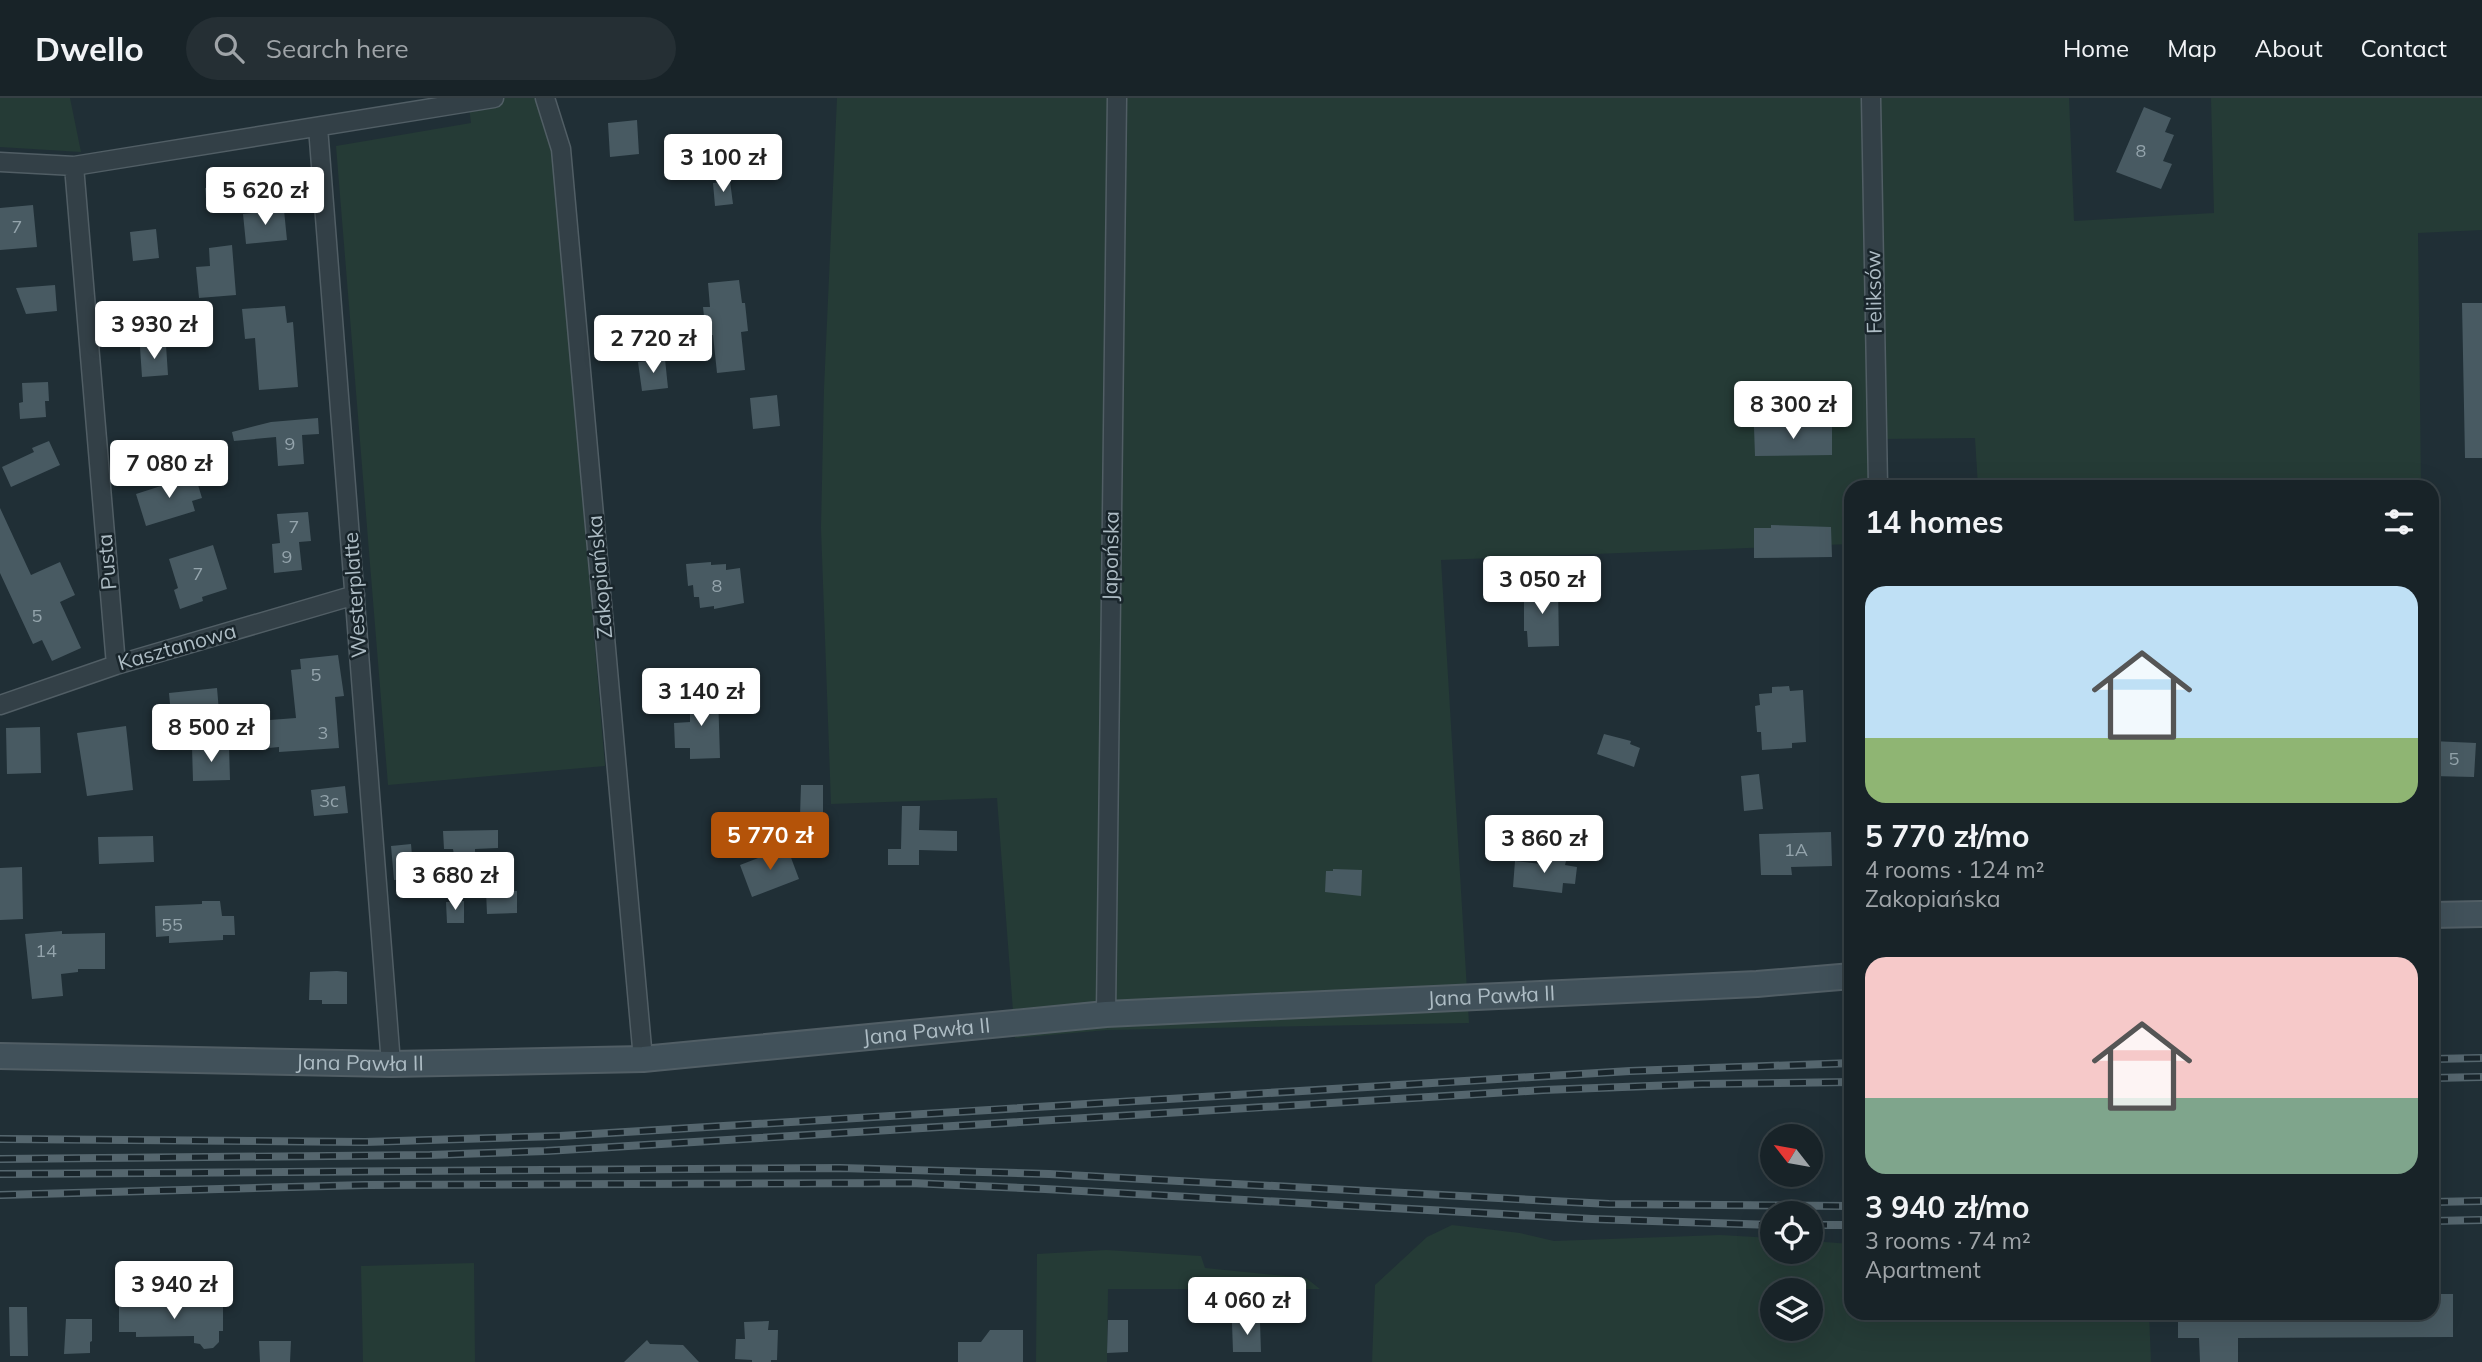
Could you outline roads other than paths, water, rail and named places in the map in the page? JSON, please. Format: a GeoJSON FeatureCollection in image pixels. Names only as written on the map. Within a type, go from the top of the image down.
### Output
{"type":"FeatureCollection","features":[{"type":"Feature","properties":{"kind":"main road"},"geometry":{"type":"LineString","coordinates":[[2439,915],[2482,914]]}},
{"type":"Feature","properties":{"kind":"main road","name":"Jana Pawła II"},"geometry":{"type":"LineString","coordinates":[[0,1056],[391,1064],[643,1059],[1106,1014],[1729,986],[1844,977]]}},
{"type":"Feature","properties":{"kind":"street"},"geometry":{"type":"LineString","coordinates":[[0,162],[74,166],[494,98]]}},
{"type":"Feature","properties":{"kind":"street","name":"Zakopiańska"},"geometry":{"type":"LineString","coordinates":[[545,98],[562,149],[643,1059]]}},
{"type":"Feature","properties":{"kind":"street","name":"Japońska"},"geometry":{"type":"LineString","coordinates":[[1106,1014],[1116,98]]}},
{"type":"Feature","properties":{"kind":"street","name":"Feliksów"},"geometry":{"type":"LineString","coordinates":[[1871,98],[1878,480]]}},
{"type":"Feature","properties":{"kind":"street","name":"Westerplatte"},"geometry":{"type":"LineString","coordinates":[[318,127],[391,1064]]}},
{"type":"Feature","properties":{"kind":"street","name":"Pusta"},"geometry":{"type":"LineString","coordinates":[[74,166],[116,665]]}},
{"type":"Feature","properties":{"kind":"street","name":"Kasztanowa"},"geometry":{"type":"LineString","coordinates":[[0,705],[116,665],[355,595]]}},
{"type":"Feature","properties":{"kind":"railway"},"geometry":{"type":"LineString","coordinates":[[2439,1059],[2482,1058]]}},
{"type":"Feature","properties":{"kind":"railway"},"geometry":{"type":"LineString","coordinates":[[0,1139],[365,1142],[560,1136],[1630,1071],[1844,1063]]}},
{"type":"Feature","properties":{"kind":"railway"},"geometry":{"type":"LineString","coordinates":[[2439,1078],[2482,1077]]}},
{"type":"Feature","properties":{"kind":"railway"},"geometry":{"type":"LineString","coordinates":[[0,1159],[430,1155],[546,1151],[1543,1090],[1844,1082]]}},
{"type":"Feature","properties":{"kind":"railway"},"geometry":{"type":"LineString","coordinates":[[0,1174],[840,1168],[1049,1174],[1609,1204],[1844,1206]]}},
{"type":"Feature","properties":{"kind":"railway"},"geometry":{"type":"LineString","coordinates":[[0,1195],[365,1185],[911,1183],[1592,1219],[1760,1225]]}},
{"type":"Feature","properties":{"kind":"railway"},"geometry":{"type":"LineString","coordinates":[[2439,1202],[2482,1201]]}},
{"type":"Feature","properties":{"kind":"railway"},"geometry":{"type":"LineString","coordinates":[[2439,1221],[2482,1220]]}},
{"type":"Feature","properties":{"kind":"railway"},"geometry":{"type":"LineString","coordinates":[[1823,1225],[1844,1225]]}}]}
